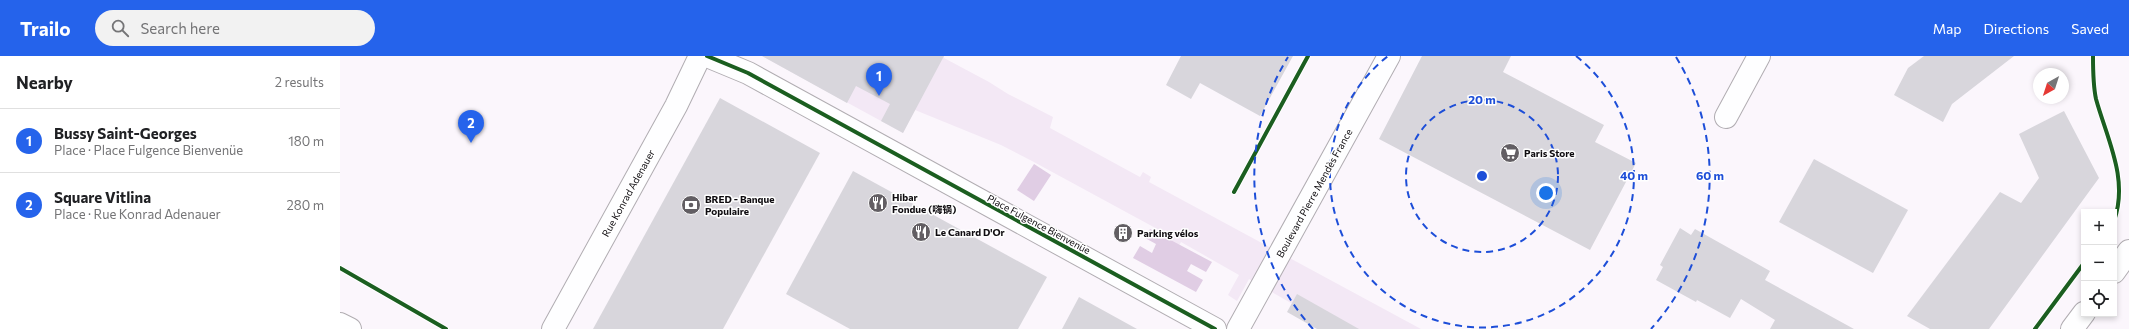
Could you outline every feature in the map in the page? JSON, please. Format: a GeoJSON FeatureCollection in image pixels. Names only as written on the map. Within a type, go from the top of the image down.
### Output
{"type":"FeatureCollection","features":[{"type":"Feature","properties":{"kind":"street","name":"Rue Konrad Adenauer"},"geometry":{"type":"LineString","coordinates":[[552,329],[676,106],[700,56]]}},
{"type":"Feature","properties":{"kind":"street","name":"Place Fulgence Bienvenüe"},"geometry":{"type":"LineString","coordinates":[[707,56],[748,73],[1215,329]]}},
{"type":"Feature","properties":{"kind":"street","name":"Boulevard Pierre Mendès France"},"geometry":{"type":"LineString","coordinates":[[1238,329],[1389,56]]}},
{"type":"Feature","properties":{"kind":"street"},"geometry":{"type":"LineString","coordinates":[[1726,117],[1759,56]]}},
{"type":"Feature","properties":{"kind":"street"},"geometry":{"type":"LineString","coordinates":[[2117,268],[2129,251]]}},
{"type":"Feature","properties":{"kind":"street"},"geometry":{"type":"LineString","coordinates":[[2072,329],[2081,317]]}},
{"type":"Feature","properties":{"kind":"street"},"geometry":{"type":"LineString","coordinates":[[340,324],[350,329]]}},
{"type":"Feature","properties":{"kind":"shaded area"},"geometry":{"type":"Polygon","coordinates":[[[762,56],[944,56],[944,58],[1008,94],[1053,117],[1050,128],[1140,177],[1143,172],[1151,177],[1149,182],[1421,329],[1336,329],[1249,279],[1237,301],[1228,295],[1239,275],[1181,242],[1176,251],[1168,245],[1172,237],[1001,145],[915,110],[903,133],[762,56]]]}},
{"type":"Feature","properties":{"kind":"shaded area"},"geometry":{"type":"Polygon","coordinates":[[[1034,164],[1051,175],[1034,201],[1017,190],[1034,164]]]}},
{"type":"Feature","properties":{"kind":"shaded area"},"geometry":{"type":"Polygon","coordinates":[[[1150,229],[1212,262],[1206,272],[1191,264],[1187,271],[1203,280],[1196,292],[1133,258],[1140,246],[1152,253],[1156,244],[1145,238],[1150,229]]]}},
{"type":"Feature","properties":{"kind":"building"},"geometry":{"type":"Polygon","coordinates":[[[762,56],[944,56],[903,133],[881,121],[890,104],[856,86],[847,103],[762,56]]]}},
{"type":"Feature","properties":{"kind":"building"},"geometry":{"type":"Polygon","coordinates":[[[1181,56],[1293,56],[1260,116],[1200,83],[1191,99],[1166,85],[1181,56]]]}},
{"type":"Feature","properties":{"kind":"building","name":"Paris Store"},"geometry":{"type":"Polygon","coordinates":[[[1422,56],[1511,56],[1503,72],[1604,125],[1595,142],[1636,163],[1590,250],[1379,139],[1422,56]]]}},
{"type":"Feature","properties":{"kind":"building"},"geometry":{"type":"Polygon","coordinates":[[[1924,56],[2014,56],[1952,104],[1943,122],[1894,95],[1908,68],[1924,56]]]}},
{"type":"Feature","properties":{"kind":"building"},"geometry":{"type":"Polygon","coordinates":[[[720,98],[820,153],[723,329],[593,329],[720,98]]]}},
{"type":"Feature","properties":{"kind":"building"},"geometry":{"type":"Polygon","coordinates":[[[2064,111],[2099,178],[1989,329],[1930,329],[1907,316],[2000,192],[2021,203],[2039,178],[2019,134],[2064,111]]]}},
{"type":"Feature","properties":{"kind":"building"},"geometry":{"type":"Polygon","coordinates":[[[1814,159],[1908,210],[1873,273],[1779,222],[1814,159]]]}},
{"type":"Feature","properties":{"kind":"building"},"geometry":{"type":"Polygon","coordinates":[[[853,171],[1047,277],[1018,329],[850,329],[786,294],[853,171]]]}},
{"type":"Feature","properties":{"kind":"building"},"geometry":{"type":"Polygon","coordinates":[[[1680,228],[1691,235],[1695,229],[1770,271],[1765,280],[1854,329],[1770,329],[1775,320],[1741,299],[1730,318],[1697,300],[1696,302],[1656,280],[1663,267],[1660,265],[1680,228]]]}},
{"type":"Feature","properties":{"kind":"building"},"geometry":{"type":"Polygon","coordinates":[[[1297,294],[1359,329],[1317,329],[1287,312],[1297,294]]]}},
{"type":"Feature","properties":{"kind":"building"},"geometry":{"type":"Polygon","coordinates":[[[1079,297],[1137,329],[1062,329],[1079,297]]]}},
{"type":"Feature","properties":{"kind":"cycle path"},"geometry":{"type":"LineString","coordinates":[[707,56],[748,73],[1215,329]]}},
{"type":"Feature","properties":{"kind":"cycle path"},"geometry":{"type":"LineString","coordinates":[[1234,192],[1308,56]]}},
{"type":"Feature","properties":{"kind":"cycle path"},"geometry":{"type":"LineString","coordinates":[[2093,56],[2096,99],[2115,159],[2118,174],[2119,190],[2117,209]]}},
{"type":"Feature","properties":{"kind":"cycle path"},"geometry":{"type":"LineString","coordinates":[[2035,329],[2081,267]]}},
{"type":"Feature","properties":{"kind":"cycle path"},"geometry":{"type":"LineString","coordinates":[[340,268],[446,329]]}},
{"type":"Feature","properties":{"kind":"place","name":"Bussy Saint-Georges"},"geometry":{"type":"Point","coordinates":[879,96]}},
{"type":"Feature","properties":{"kind":"place","name":"Square Vitlina"},"geometry":{"type":"Point","coordinates":[471,143]}},
{"type":"Feature","properties":{"kind":"place","name":"Paris Store"},"geometry":{"type":"Point","coordinates":[1510,153]}},
{"type":"Feature","properties":{"kind":"place","name":"Hibar Fondue (嗨锅)"},"geometry":{"type":"Point","coordinates":[878,203]}},
{"type":"Feature","properties":{"kind":"place","name":"BRED - Banque Populaire"},"geometry":{"type":"Point","coordinates":[691,205]}},
{"type":"Feature","properties":{"kind":"place","name":"Le Canard D'Or"},"geometry":{"type":"Point","coordinates":[921,232]}},
{"type":"Feature","properties":{"kind":"place","name":"Parking vélos"},"geometry":{"type":"Point","coordinates":[1123,233]}}]}
